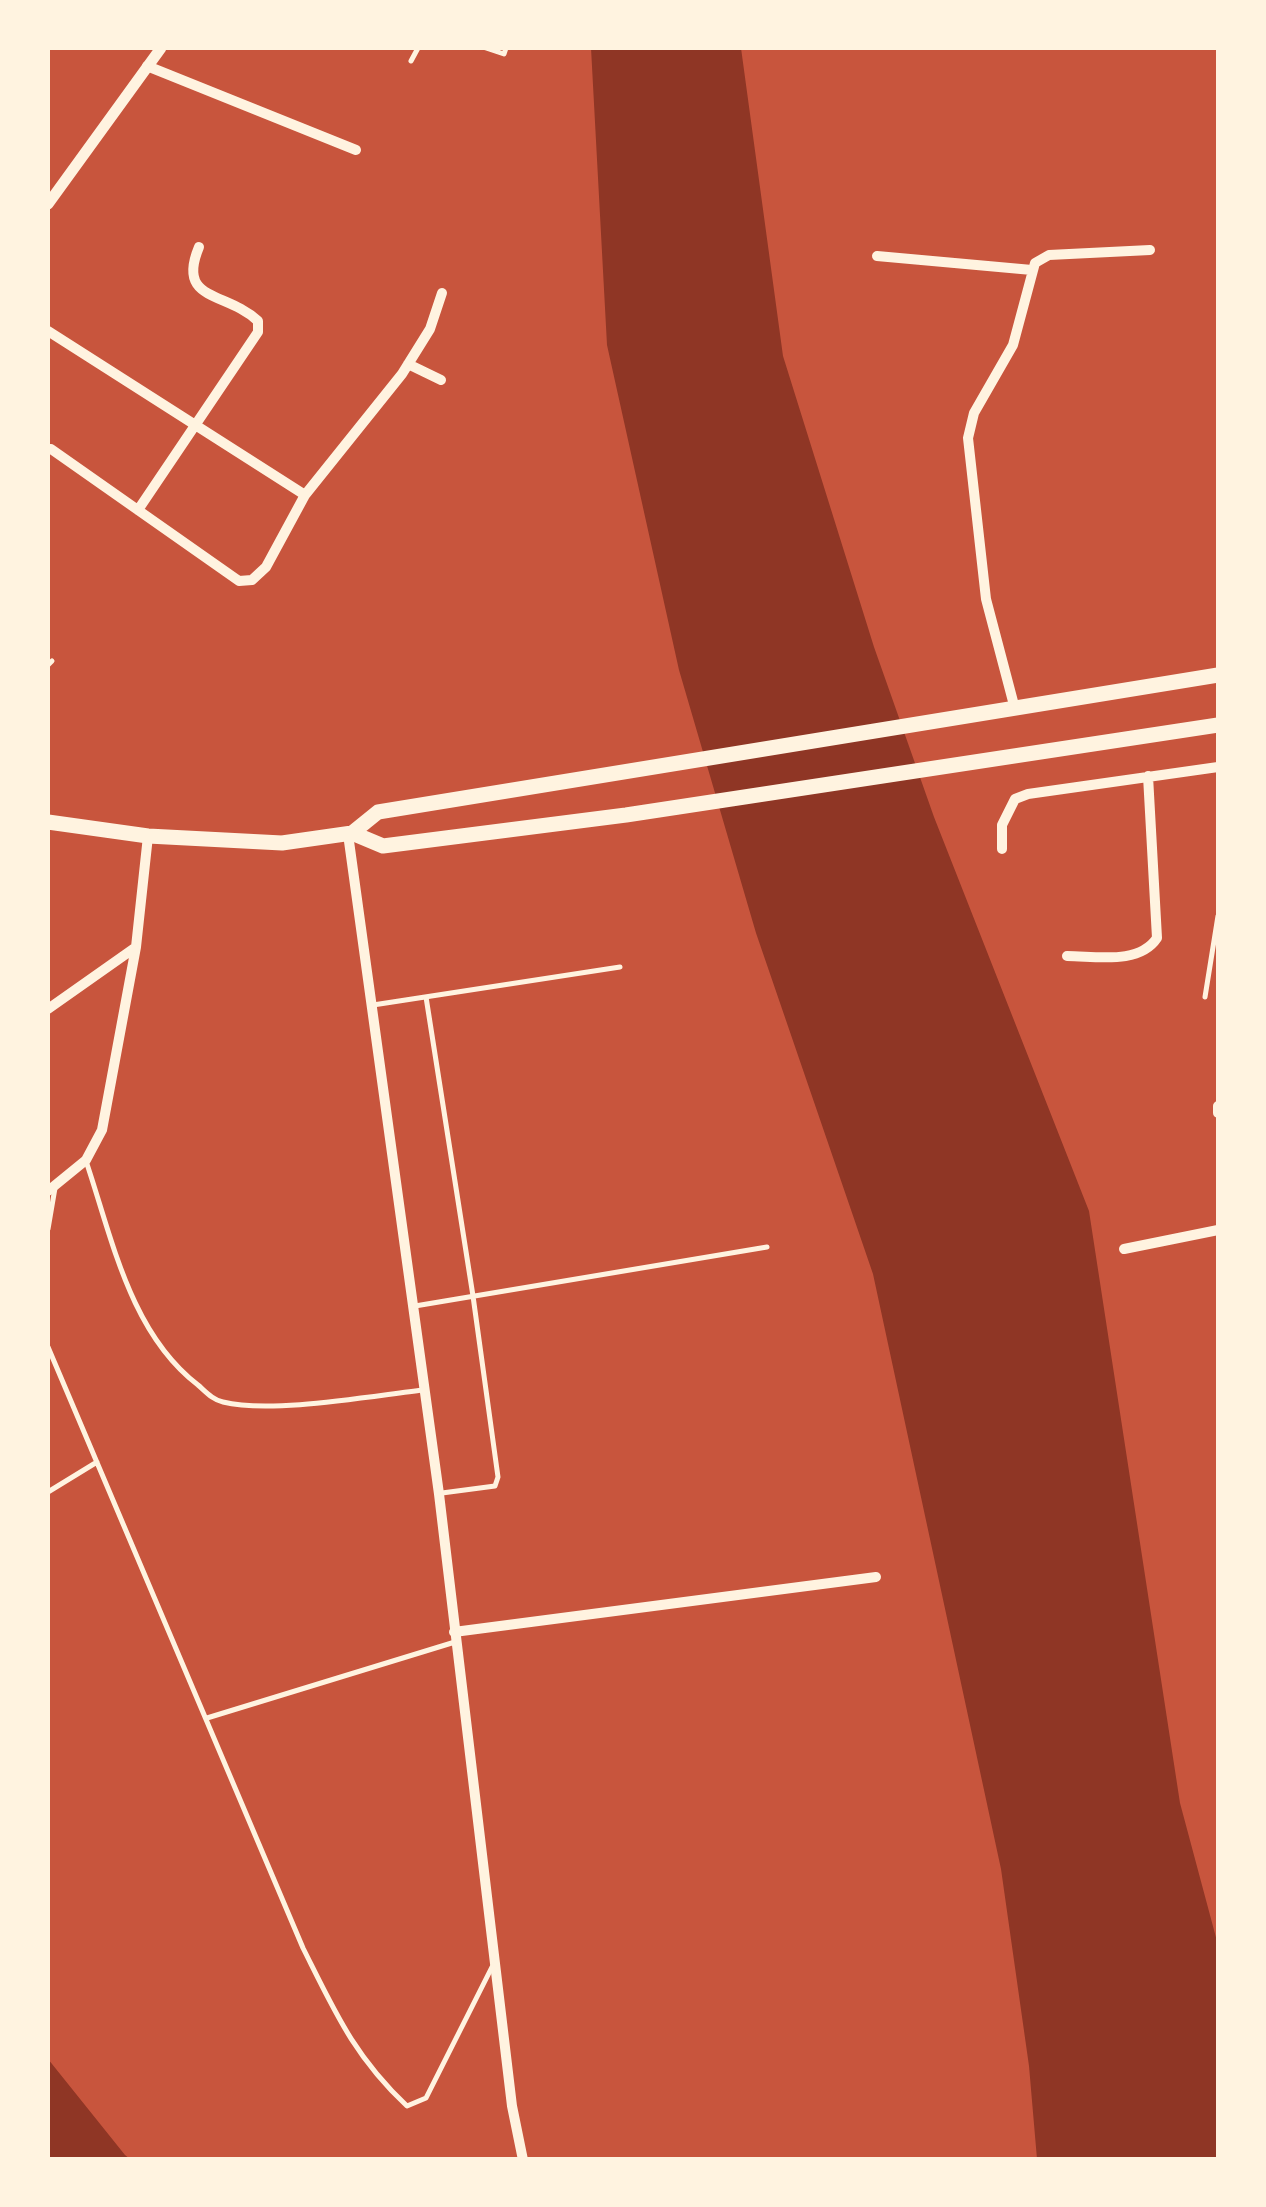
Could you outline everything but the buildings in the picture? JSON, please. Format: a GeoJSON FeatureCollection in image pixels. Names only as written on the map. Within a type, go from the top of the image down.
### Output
{"type":"FeatureCollection","features":[{"type":"Feature","properties":{"kind":"main road"},"geometry":{"type":"LineString","coordinates":[[48,822],[148,836],[282,843],[350,833],[378,812],[1218,676]]}},
{"type":"Feature","properties":{"kind":"main road"},"geometry":{"type":"LineString","coordinates":[[350,833],[384,846],[626,815],[1218,725]]}},
{"type":"Feature","properties":{"kind":"street"},"geometry":{"type":"LineString","coordinates":[[48,204],[160,48]]}},
{"type":"Feature","properties":{"kind":"street"},"geometry":{"type":"LineString","coordinates":[[147,66],[356,150]]}},
{"type":"Feature","properties":{"kind":"street"},"geometry":{"type":"LineString","coordinates":[[138,510],[258,332],[258,321],[248,312],[196,287],[191,278],[198,247]]}},
{"type":"Feature","properties":{"kind":"street"},"geometry":{"type":"LineString","coordinates":[[1014,710],[986,599],[968,438],[974,413],[1013,345],[1034,267],[1049,255],[1150,250]]}},
{"type":"Feature","properties":{"kind":"street"},"geometry":{"type":"LineString","coordinates":[[877,256],[1034,267]]}},
{"type":"Feature","properties":{"kind":"street"},"geometry":{"type":"LineString","coordinates":[[52,449],[239,581],[252,580],[266,567],[306,495],[408,364],[430,329],[442,293]]}},
{"type":"Feature","properties":{"kind":"street"},"geometry":{"type":"LineString","coordinates":[[48,331],[306,495]]}},
{"type":"Feature","properties":{"kind":"street"},"geometry":{"type":"LineString","coordinates":[[408,364],[441,380]]}},
{"type":"Feature","properties":{"kind":"street"},"geometry":{"type":"LineString","coordinates":[[1002,849],[1002,826],[1014,799],[1218,767]]}},
{"type":"Feature","properties":{"kind":"street"},"geometry":{"type":"LineString","coordinates":[[1067,956],[1137,956],[1157,938],[1148,776]]}},
{"type":"Feature","properties":{"kind":"street"},"geometry":{"type":"LineString","coordinates":[[350,833],[439,1494],[512,2106],[524,2160]]}},
{"type":"Feature","properties":{"kind":"street"},"geometry":{"type":"LineString","coordinates":[[52,1188],[86,1160],[102,1130],[136,948],[148,836]]}},
{"type":"Feature","properties":{"kind":"street"},"geometry":{"type":"LineString","coordinates":[[48,1009],[136,948]]}},
{"type":"Feature","properties":{"kind":"street"},"geometry":{"type":"LineString","coordinates":[[1124,1249],[1218,1230]]}},
{"type":"Feature","properties":{"kind":"street"},"geometry":{"type":"LineString","coordinates":[[454,1637],[876,1577]]}},
{"type":"Feature","properties":{"kind":"lane"},"geometry":{"type":"LineString","coordinates":[[411,61],[418,48]]}},
{"type":"Feature","properties":{"kind":"lane"},"geometry":{"type":"LineString","coordinates":[[486,48],[504,54],[506,48]]}},
{"type":"Feature","properties":{"kind":"lane"},"geometry":{"type":"LineString","coordinates":[[1205,997],[1218,916]]}},
{"type":"Feature","properties":{"kind":"lane"},"geometry":{"type":"LineString","coordinates":[[373,1005],[620,967]]}},
{"type":"Feature","properties":{"kind":"lane"},"geometry":{"type":"LineString","coordinates":[[426,997],[474,1296],[498,1477],[495,1486],[439,1494]]}},
{"type":"Feature","properties":{"kind":"lane"},"geometry":{"type":"LineString","coordinates":[[86,1160],[129,1288],[146,1326],[184,1375],[218,1401],[247,1406],[423,1390]]}},
{"type":"Feature","properties":{"kind":"lane"},"geometry":{"type":"LineString","coordinates":[[48,1229],[52,1188]]}},
{"type":"Feature","properties":{"kind":"lane"},"geometry":{"type":"LineString","coordinates":[[412,1306],[767,1247]]}},
{"type":"Feature","properties":{"kind":"lane"},"geometry":{"type":"LineString","coordinates":[[48,1347],[303,1948],[342,2026],[379,2080],[407,2106],[426,2098],[494,1962]]}},
{"type":"Feature","properties":{"kind":"lane"},"geometry":{"type":"LineString","coordinates":[[48,1492],[96,1462]]}},
{"type":"Feature","properties":{"kind":"lane"},"geometry":{"type":"LineString","coordinates":[[206,1718],[454,1637]]}},
{"type":"Feature","properties":{"kind":"shaded area"},"geometry":{"type":"Polygon","coordinates":[[[591,48],[741,48],[783,356],[874,647],[934,817],[1089,1211],[1180,1803],[1218,1945],[1218,2159],[1037,2159],[1029,2066],[1001,1869],[873,1274],[756,933],[679,670],[607,345],[591,48]]]}},
{"type":"Feature","properties":{"kind":"shaded area"},"geometry":{"type":"Polygon","coordinates":[[[48,2059],[125,2155],[130,2159],[48,2159],[48,2059]]]}}]}
